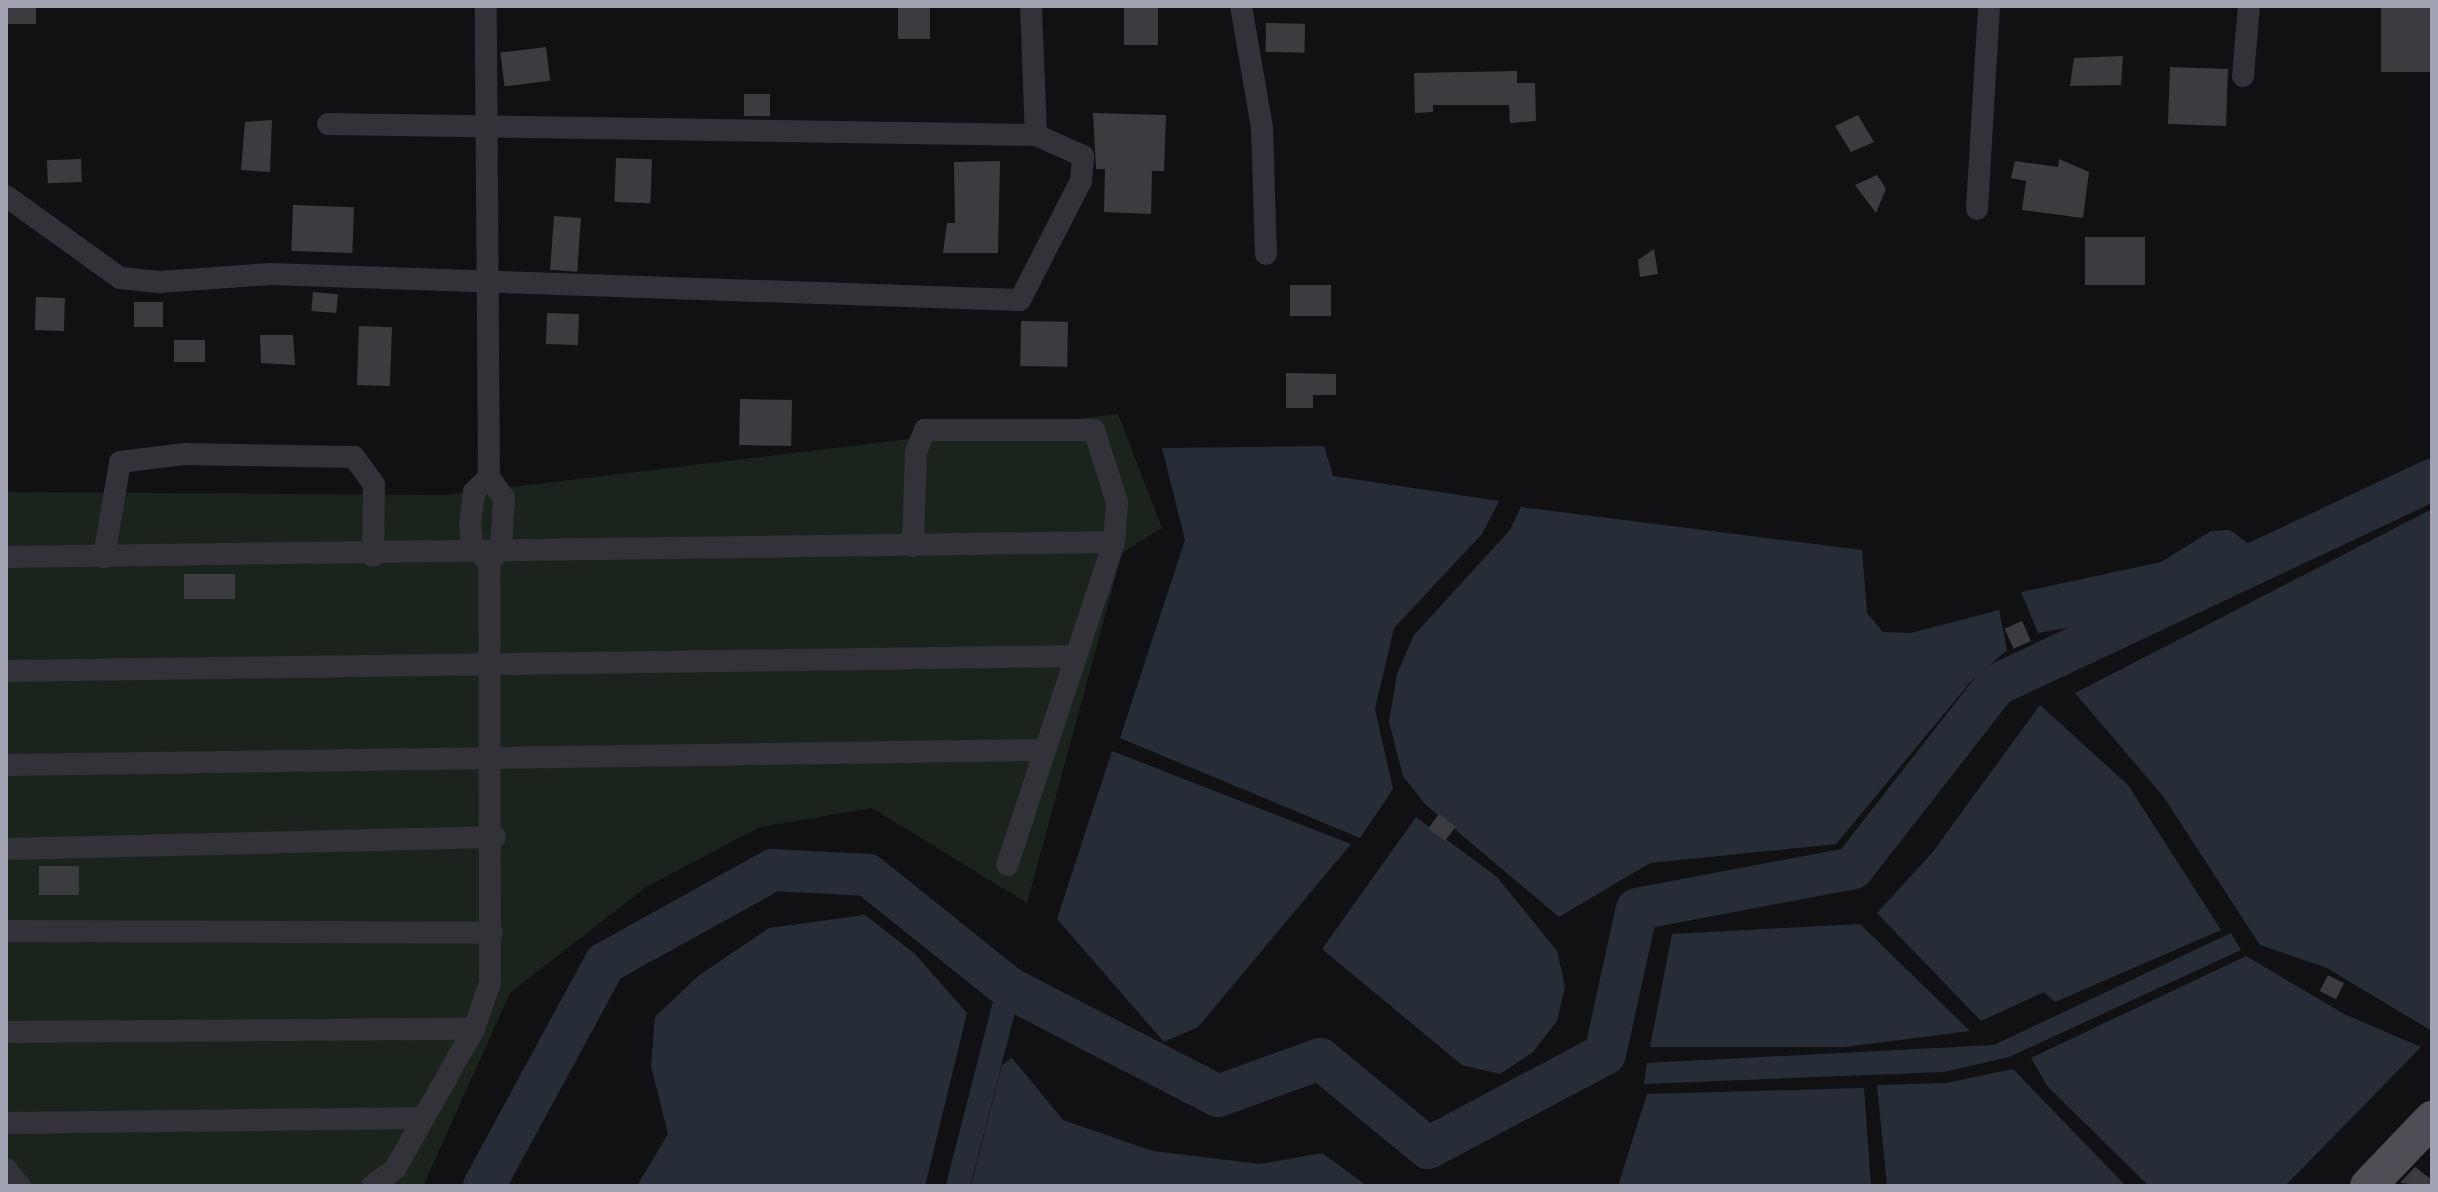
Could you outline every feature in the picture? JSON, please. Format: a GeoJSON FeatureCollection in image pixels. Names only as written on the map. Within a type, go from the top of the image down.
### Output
{"type":"FeatureCollection","features":[{"type":"Feature","properties":{"kind":"main road"},"geometry":{"type":"LineString","coordinates":[[2368,1186],[2432,1119]]}},
{"type":"Feature","properties":{"kind":"street"},"geometry":{"type":"LineString","coordinates":[[372,1186],[395,1169],[474,1029],[490,983],[495,837],[488,558],[504,498],[489,477],[483,126],[486,6]]}},
{"type":"Feature","properties":{"kind":"street"},"geometry":{"type":"LineString","coordinates":[[1031,6],[1036,135]]}},
{"type":"Feature","properties":{"kind":"street"},"geometry":{"type":"LineString","coordinates":[[1241,6],[1262,128],[1266,254]]}},
{"type":"Feature","properties":{"kind":"street"},"geometry":{"type":"LineString","coordinates":[[1977,209],[1989,6]]}},
{"type":"Feature","properties":{"kind":"street"},"geometry":{"type":"LineString","coordinates":[[2243,76],[2249,6]]}},
{"type":"Feature","properties":{"kind":"street"},"geometry":{"type":"LineString","coordinates":[[6,196],[120,278],[160,282],[270,274],[485,284],[1020,300],[1081,181],[1083,156],[1036,135],[328,124]]}},
{"type":"Feature","properties":{"kind":"street"},"geometry":{"type":"LineString","coordinates":[[913,546],[916,452],[925,430],[963,425],[1094,430],[1117,502],[1114,542],[1007,865]]}},
{"type":"Feature","properties":{"kind":"street"},"geometry":{"type":"LineString","coordinates":[[104,557],[120,462],[184,454],[354,457],[374,485],[373,556]]}},
{"type":"Feature","properties":{"kind":"street"},"geometry":{"type":"LineString","coordinates":[[488,558],[471,538],[472,497],[489,477]]}},
{"type":"Feature","properties":{"kind":"street"},"geometry":{"type":"LineString","coordinates":[[6,557],[488,558],[1114,542]]}},
{"type":"Feature","properties":{"kind":"street"},"geometry":{"type":"LineString","coordinates":[[6,671],[490,661],[1076,656]]}},
{"type":"Feature","properties":{"kind":"street"},"geometry":{"type":"LineString","coordinates":[[6,765],[1045,750]]}},
{"type":"Feature","properties":{"kind":"street"},"geometry":{"type":"LineString","coordinates":[[6,849],[495,837]]}},
{"type":"Feature","properties":{"kind":"street"},"geometry":{"type":"LineString","coordinates":[[6,931],[492,933]]}},
{"type":"Feature","properties":{"kind":"street"},"geometry":{"type":"LineString","coordinates":[[6,1032],[474,1029]]}},
{"type":"Feature","properties":{"kind":"street"},"geometry":{"type":"LineString","coordinates":[[6,1123],[424,1118]]}},
{"type":"Feature","properties":{"kind":"street"},"geometry":{"type":"LineString","coordinates":[[6,1169],[20,1186]]}},
{"type":"Feature","properties":{"kind":"shaded area"},"geometry":{"type":"Polygon","coordinates":[[[1118,414],[1162,528],[1122,553],[1027,903],[872,808],[760,827],[646,887],[510,993],[423,1186],[6,1186],[6,492],[445,495],[1118,414]]]}},
{"type":"Feature","properties":{"kind":"shaded area"},"geometry":{"type":"Polygon","coordinates":[[[1324,446],[1333,476],[1499,501],[1482,534],[1394,628],[1375,709],[1393,789],[1360,838],[1120,738],[1185,540],[1162,448],[1324,446]]]}},
{"type":"Feature","properties":{"kind":"shaded area"},"geometry":{"type":"Polygon","coordinates":[[[1521,507],[1862,550],[1867,613],[1883,632],[1911,633],[1999,610],[2007,650],[1972,680],[1836,844],[1650,863],[1559,917],[1425,804],[1403,776],[1389,722],[1397,674],[1414,635],[1510,530],[1521,507]]]}},
{"type":"Feature","properties":{"kind":"shaded area"},"geometry":{"type":"Polygon","coordinates":[[[2432,509],[2432,1031],[2327,968],[2260,945],[2163,796],[2075,693],[2432,509]]]}},
{"type":"Feature","properties":{"kind":"shaded area"},"geometry":{"type":"Polygon","coordinates":[[[2230,530],[2250,545],[2093,623],[2038,633],[2021,592],[2161,562],[2211,531],[2230,530]]]}},
{"type":"Feature","properties":{"kind":"shaded area"},"geometry":{"type":"Polygon","coordinates":[[[2040,705],[2128,785],[2221,930],[2055,1002],[2044,992],[1981,1021],[1877,913],[1932,853],[2040,705]]]}},
{"type":"Feature","properties":{"kind":"shaded area"},"geometry":{"type":"Polygon","coordinates":[[[1112,751],[1351,844],[1198,1027],[1164,1042],[1057,919],[1112,751]]]}},
{"type":"Feature","properties":{"kind":"shaded area"},"geometry":{"type":"Polygon","coordinates":[[[1416,817],[1497,877],[1557,951],[1565,987],[1557,1021],[1533,1052],[1500,1074],[1462,1065],[1322,949],[1416,817]]]}},
{"type":"Feature","properties":{"kind":"shaded area"},"geometry":{"type":"Polygon","coordinates":[[[865,915],[915,954],[967,1013],[925,1186],[637,1186],[668,1134],[651,1066],[655,1017],[698,976],[769,928],[865,915]]]}},
{"type":"Feature","properties":{"kind":"shaded area"},"geometry":{"type":"Polygon","coordinates":[[[1860,924],[1970,1031],[1845,1047],[1650,1047],[1672,934],[1860,924]]]}},
{"type":"Feature","properties":{"kind":"shaded area"},"geometry":{"type":"Polygon","coordinates":[[[2231,933],[2241,950],[2009,1057],[1943,1072],[1644,1084],[1647,1063],[1994,1045],[2231,933]]]}},
{"type":"Feature","properties":{"kind":"shaded area"},"geometry":{"type":"Polygon","coordinates":[[[2246,956],[2344,1014],[2421,1047],[2285,1186],[2149,1186],[2048,1087],[2031,1058],[2246,956]]]}},
{"type":"Feature","properties":{"kind":"shaded area"},"geometry":{"type":"Polygon","coordinates":[[[1012,1058],[1063,1120],[1153,1151],[1260,1164],[1322,1153],[1367,1186],[971,1186],[1002,1065],[1012,1058]]]}},
{"type":"Feature","properties":{"kind":"shaded area"},"geometry":{"type":"Polygon","coordinates":[[[2013,1069],[2126,1186],[1887,1186],[1877,1085],[1946,1083],[2013,1069]]]}},
{"type":"Feature","properties":{"kind":"shaded area"},"geometry":{"type":"Polygon","coordinates":[[[1864,1088],[1871,1186],[1618,1186],[1647,1094],[1864,1088]]]}},
{"type":"Feature","properties":{"kind":"building"},"geometry":{"type":"Polygon","coordinates":[[[6,6],[36,6],[36,24],[6,24],[6,6]]]}},
{"type":"Feature","properties":{"kind":"building"},"geometry":{"type":"Polygon","coordinates":[[[898,6],[930,6],[930,39],[898,39],[898,6]]]}},
{"type":"Feature","properties":{"kind":"building"},"geometry":{"type":"Polygon","coordinates":[[[1124,6],[1158,6],[1158,45],[1124,45],[1124,6]]]}},
{"type":"Feature","properties":{"kind":"building"},"geometry":{"type":"Polygon","coordinates":[[[2381,6],[2432,6],[2432,72],[2381,72],[2381,6]]]}},
{"type":"Feature","properties":{"kind":"building"},"geometry":{"type":"Polygon","coordinates":[[[1266,23],[1305,24],[1304,53],[1265,52],[1266,23]]]}},
{"type":"Feature","properties":{"kind":"building"},"geometry":{"type":"Polygon","coordinates":[[[546,47],[550,81],[504,86],[500,53],[546,47]]]}},
{"type":"Feature","properties":{"kind":"building"},"geometry":{"type":"Polygon","coordinates":[[[2123,56],[2121,85],[2070,86],[2074,58],[2123,56]]]}},
{"type":"Feature","properties":{"kind":"building"},"geometry":{"type":"Polygon","coordinates":[[[2170,67],[2228,69],[2226,126],[2168,124],[2170,67]]]}},
{"type":"Feature","properties":{"kind":"building"},"geometry":{"type":"Polygon","coordinates":[[[1517,71],[1517,83],[1535,83],[1536,121],[1510,123],[1509,105],[1433,105],[1433,112],[1415,113],[1414,73],[1517,71]]]}},
{"type":"Feature","properties":{"kind":"building"},"geometry":{"type":"Polygon","coordinates":[[[744,94],[770,94],[770,116],[744,116],[744,94]]]}},
{"type":"Feature","properties":{"kind":"building"},"geometry":{"type":"Polygon","coordinates":[[[1093,113],[1166,115],[1164,171],[1152,171],[1151,214],[1104,212],[1105,169],[1096,169],[1093,113]]]}},
{"type":"Feature","properties":{"kind":"building"},"geometry":{"type":"Polygon","coordinates":[[[1858,115],[1874,142],[1851,152],[1835,126],[1858,115]]]}},
{"type":"Feature","properties":{"kind":"building"},"geometry":{"type":"Polygon","coordinates":[[[272,120],[270,172],[241,170],[245,122],[272,120]]]}},
{"type":"Feature","properties":{"kind":"building"},"geometry":{"type":"Polygon","coordinates":[[[616,158],[652,159],[650,203],[614,202],[616,158]]]}},
{"type":"Feature","properties":{"kind":"building"},"geometry":{"type":"Polygon","coordinates":[[[81,159],[82,182],[48,183],[47,160],[81,159]]]}},
{"type":"Feature","properties":{"kind":"building"},"geometry":{"type":"Polygon","coordinates":[[[2059,159],[2089,172],[2083,218],[2022,210],[2026,181],[2011,178],[2015,161],[2058,167],[2059,159]]]}},
{"type":"Feature","properties":{"kind":"building"},"geometry":{"type":"Polygon","coordinates":[[[1000,161],[998,253],[943,253],[947,223],[955,223],[954,162],[1000,161]]]}},
{"type":"Feature","properties":{"kind":"building"},"geometry":{"type":"Polygon","coordinates":[[[1877,175],[1886,189],[1876,213],[1855,185],[1877,175]]]}},
{"type":"Feature","properties":{"kind":"building"},"geometry":{"type":"Polygon","coordinates":[[[293,205],[354,207],[352,253],[291,251],[293,205]]]}},
{"type":"Feature","properties":{"kind":"building"},"geometry":{"type":"Polygon","coordinates":[[[554,216],[581,218],[577,272],[550,270],[554,216]]]}},
{"type":"Feature","properties":{"kind":"building"},"geometry":{"type":"Polygon","coordinates":[[[2085,237],[2145,237],[2145,285],[2085,285],[2085,237]]]}},
{"type":"Feature","properties":{"kind":"building"},"geometry":{"type":"Polygon","coordinates":[[[1654,249],[1658,274],[1640,277],[1638,260],[1654,249]]]}},
{"type":"Feature","properties":{"kind":"building"},"geometry":{"type":"Polygon","coordinates":[[[1290,285],[1331,285],[1331,316],[1290,316],[1290,285]]]}},
{"type":"Feature","properties":{"kind":"building"},"geometry":{"type":"Polygon","coordinates":[[[313,292],[338,294],[336,313],[311,311],[313,292]]]}},
{"type":"Feature","properties":{"kind":"building"},"geometry":{"type":"Polygon","coordinates":[[[36,297],[65,298],[64,331],[35,330],[36,297]]]}},
{"type":"Feature","properties":{"kind":"building"},"geometry":{"type":"Polygon","coordinates":[[[134,302],[163,302],[163,327],[134,327],[134,302]]]}},
{"type":"Feature","properties":{"kind":"building"},"geometry":{"type":"Polygon","coordinates":[[[547,313],[579,314],[578,345],[546,344],[547,313]]]}},
{"type":"Feature","properties":{"kind":"building"},"geometry":{"type":"Polygon","coordinates":[[[1021,321],[1068,322],[1067,367],[1020,366],[1021,321]]]}},
{"type":"Feature","properties":{"kind":"building"},"geometry":{"type":"Polygon","coordinates":[[[359,326],[392,327],[390,386],[357,385],[359,326]]]}},
{"type":"Feature","properties":{"kind":"building"},"geometry":{"type":"Polygon","coordinates":[[[260,335],[293,335],[295,365],[261,363],[260,335]]]}},
{"type":"Feature","properties":{"kind":"building"},"geometry":{"type":"Polygon","coordinates":[[[174,340],[205,340],[205,362],[174,362],[174,340]]]}},
{"type":"Feature","properties":{"kind":"building"},"geometry":{"type":"Polygon","coordinates":[[[1286,373],[1336,374],[1336,395],[1313,395],[1313,408],[1286,408],[1286,373]]]}},
{"type":"Feature","properties":{"kind":"building"},"geometry":{"type":"Polygon","coordinates":[[[740,399],[792,400],[791,446],[739,445],[740,399]]]}},
{"type":"Feature","properties":{"kind":"building"},"geometry":{"type":"Polygon","coordinates":[[[184,574],[235,574],[235,599],[184,599],[184,574]]]}},
{"type":"Feature","properties":{"kind":"building"},"geometry":{"type":"Polygon","coordinates":[[[2022,621],[2031,641],[2014,649],[2005,629],[2022,621]]]}},
{"type":"Feature","properties":{"kind":"building"},"geometry":{"type":"Polygon","coordinates":[[[1439,814],[1456,827],[1445,841],[1428,828],[1439,814]]]}},
{"type":"Feature","properties":{"kind":"building"},"geometry":{"type":"Polygon","coordinates":[[[39,866],[79,866],[79,895],[39,895],[39,866]]]}},
{"type":"Feature","properties":{"kind":"building"},"geometry":{"type":"Polygon","coordinates":[[[2328,975],[2344,983],[2336,999],[2320,991],[2328,975]]]}},
{"type":"Feature","properties":{"kind":"building"},"geometry":{"type":"Polygon","coordinates":[[[2415,1167],[2432,1180],[2432,1186],[2400,1183],[2415,1167]]]}},
{"type":"Feature","properties":{"kind":"waterway"},"geometry":{"type":"LineString","coordinates":[[484,1186],[605,963],[773,870],[868,875],[1009,988],[1218,1096],[1320,1059],[1428,1148],[1605,1054],[1637,909],[1853,868],[1996,685],[2432,480]]}},
{"type":"Feature","properties":{"kind":"waterway"},"geometry":{"type":"LineString","coordinates":[[958,1186],[1009,988]]}}]}
